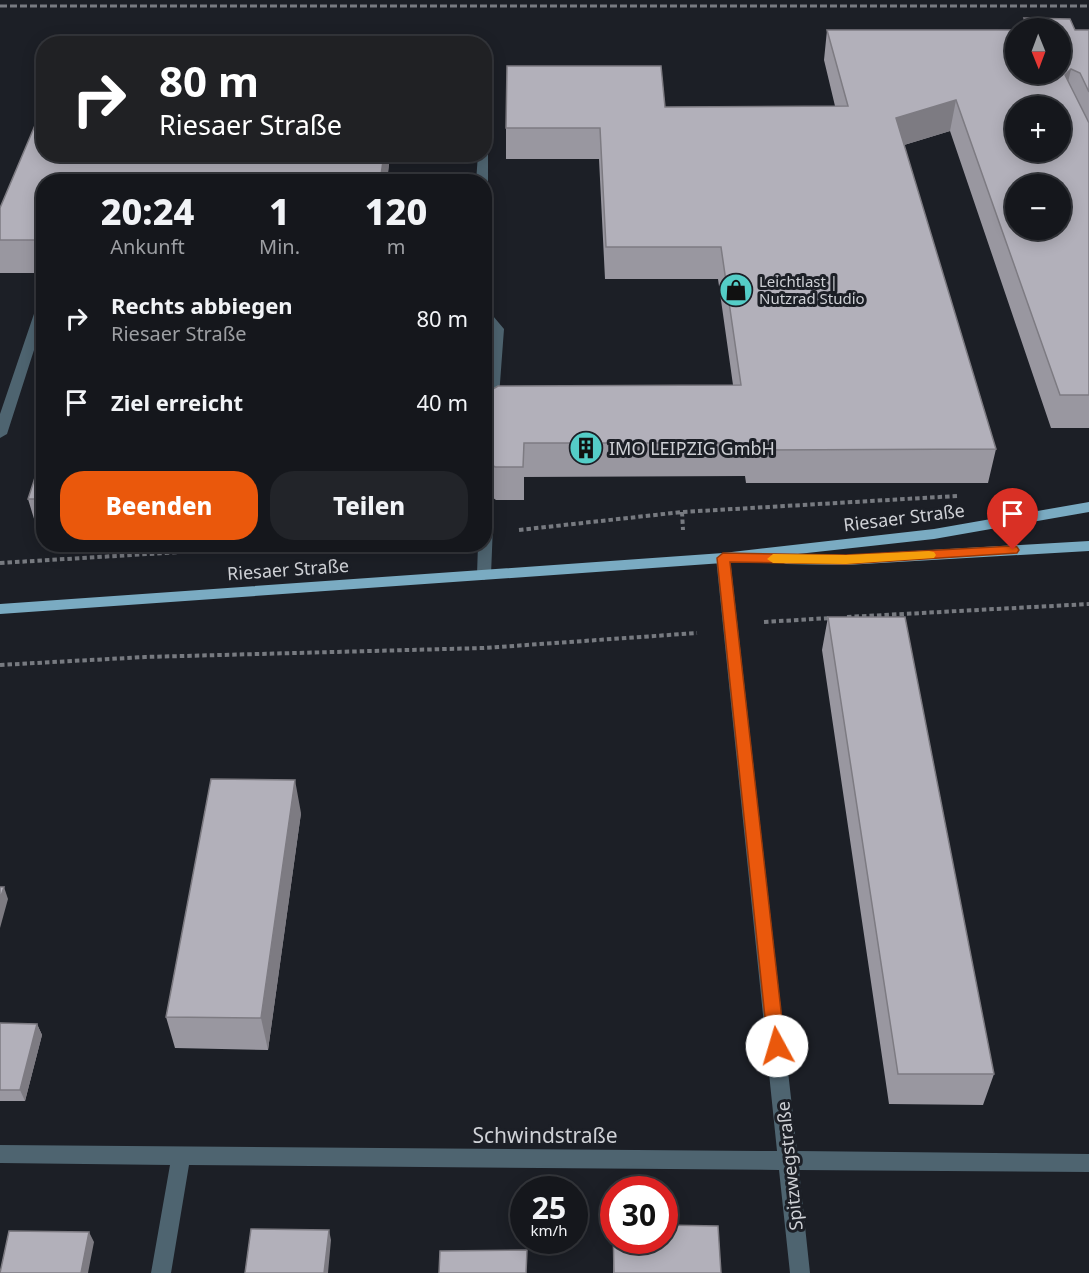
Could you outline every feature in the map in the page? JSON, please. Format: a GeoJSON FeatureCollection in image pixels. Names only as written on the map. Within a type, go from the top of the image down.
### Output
{"type":"FeatureCollection","features":[{"type":"Feature","properties":{"kind":"main road","name":"Riesaer Straße"},"geometry":{"type":"LineString","coordinates":[[0,609],[723,558],[934,534],[1089,507]]}},
{"type":"Feature","properties":{"kind":"main road","name":"Riesaer Straße"},"geometry":{"type":"LineString","coordinates":[[723,558],[846,560],[1089,546]]}},
{"type":"Feature","properties":{"kind":"street"},"geometry":{"type":"LineString","coordinates":[[492,322],[498,329],[492,396]]}},
{"type":"Feature","properties":{"kind":"street"},"geometry":{"type":"LineString","coordinates":[[0,434],[36,323]]}},
{"type":"Feature","properties":{"kind":"street"},"geometry":{"type":"LineString","coordinates":[[484,574],[485,552]]}},
{"type":"Feature","properties":{"kind":"street","name":"Spitzwegstraße"},"geometry":{"type":"LineString","coordinates":[[723,558],[800,1273]]}},
{"type":"Feature","properties":{"kind":"street","name":"Schwindstraße"},"geometry":{"type":"LineString","coordinates":[[0,1154],[1089,1163]]}},
{"type":"Feature","properties":{"kind":"street"},"geometry":{"type":"LineString","coordinates":[[161,1273],[181,1156]]}},
{"type":"Feature","properties":{"kind":"path"},"geometry":{"type":"LineString","coordinates":[[492,533],[682,512],[967,495]]}},
{"type":"Feature","properties":{"kind":"path"},"geometry":{"type":"LineString","coordinates":[[0,563],[182,552]]}},
{"type":"Feature","properties":{"kind":"path"},"geometry":{"type":"LineString","coordinates":[[845,617],[1089,604]]}},
{"type":"Feature","properties":{"kind":"path"},"geometry":{"type":"LineString","coordinates":[[0,665],[145,657],[484,648],[732,631],[764,621],[833,618]]}},
{"type":"Feature","properties":{"kind":"building"},"geometry":{"type":"Polygon","coordinates":[[[1071,21],[1075,30],[1089,30],[1089,92],[1080,73],[1071,69],[1071,21]]]}},
{"type":"Feature","properties":{"kind":"building"},"geometry":{"type":"Polygon","coordinates":[[[827,30],[1005,30],[1005,84],[1070,84],[1089,123],[1089,395],[1060,395],[1005,240],[1071,240],[1071,174],[1005,174],[1005,239],[956,100],[896,118],[996,449],[750,450],[749,443],[524,443],[523,467],[492,465],[492,390],[498,386],[741,385],[721,247],[606,247],[600,128],[506,128],[507,66],[661,66],[665,107],[848,106],[827,30]]]}},
{"type":"Feature","properties":{"kind":"building"},"geometry":{"type":"Polygon","coordinates":[[[36,123],[36,162],[383,162],[381,174],[36,174],[36,240],[0,240],[0,208],[36,123]]]}},
{"type":"Feature","properties":{"kind":"building"},"geometry":{"type":"Polygon","coordinates":[[[36,474],[36,499],[28,499],[36,474]]]}},
{"type":"Feature","properties":{"kind":"building"},"geometry":{"type":"Polygon","coordinates":[[[828,617],[905,617],[994,1074],[898,1074],[828,617]]]}},
{"type":"Feature","properties":{"kind":"building"},"geometry":{"type":"Polygon","coordinates":[[[211,779],[295,780],[261,1018],[166,1017],[211,779]]]}},
{"type":"Feature","properties":{"kind":"building"},"geometry":{"type":"Polygon","coordinates":[[[0,887],[4,887],[0,899],[0,887]]]}},
{"type":"Feature","properties":{"kind":"building"},"geometry":{"type":"Polygon","coordinates":[[[0,1023],[37,1024],[20,1090],[0,1090],[0,1023]]]}},
{"type":"Feature","properties":{"kind":"building"},"geometry":{"type":"Polygon","coordinates":[[[678,1225],[718,1226],[721,1273],[614,1273],[614,1254],[678,1254],[678,1225]]]}},
{"type":"Feature","properties":{"kind":"building"},"geometry":{"type":"Polygon","coordinates":[[[251,1229],[329,1230],[324,1273],[245,1273],[251,1229]]]}},
{"type":"Feature","properties":{"kind":"building"},"geometry":{"type":"Polygon","coordinates":[[[9,1231],[89,1232],[81,1273],[0,1273],[9,1231]]]}},
{"type":"Feature","properties":{"kind":"building"},"geometry":{"type":"Polygon","coordinates":[[[510,1250],[510,1254],[527,1254],[526,1273],[439,1273],[440,1251],[510,1250]]]}},
{"type":"Feature","properties":{"kind":"railway"},"geometry":{"type":"LineString","coordinates":[[0,6],[1089,6]]}},
{"type":"Feature","properties":{"kind":"slow traffic"},"geometry":{"type":"LineString","coordinates":[[773,559],[846,560],[929,555]]}},
{"type":"Feature","properties":{"kind":"place","name":"Leichtlast | Nutzrad Studio"},"geometry":{"type":"Point","coordinates":[736,290]}},
{"type":"Feature","properties":{"kind":"place","name":"IMO LEIPZIG GmbH"},"geometry":{"type":"Point","coordinates":[586,448]}},
{"type":"Feature","properties":{"kind":"route"},"geometry":{"type":"LineString","coordinates":[[777,1046],[723,558],[846,560],[1013,550]]}}]}
